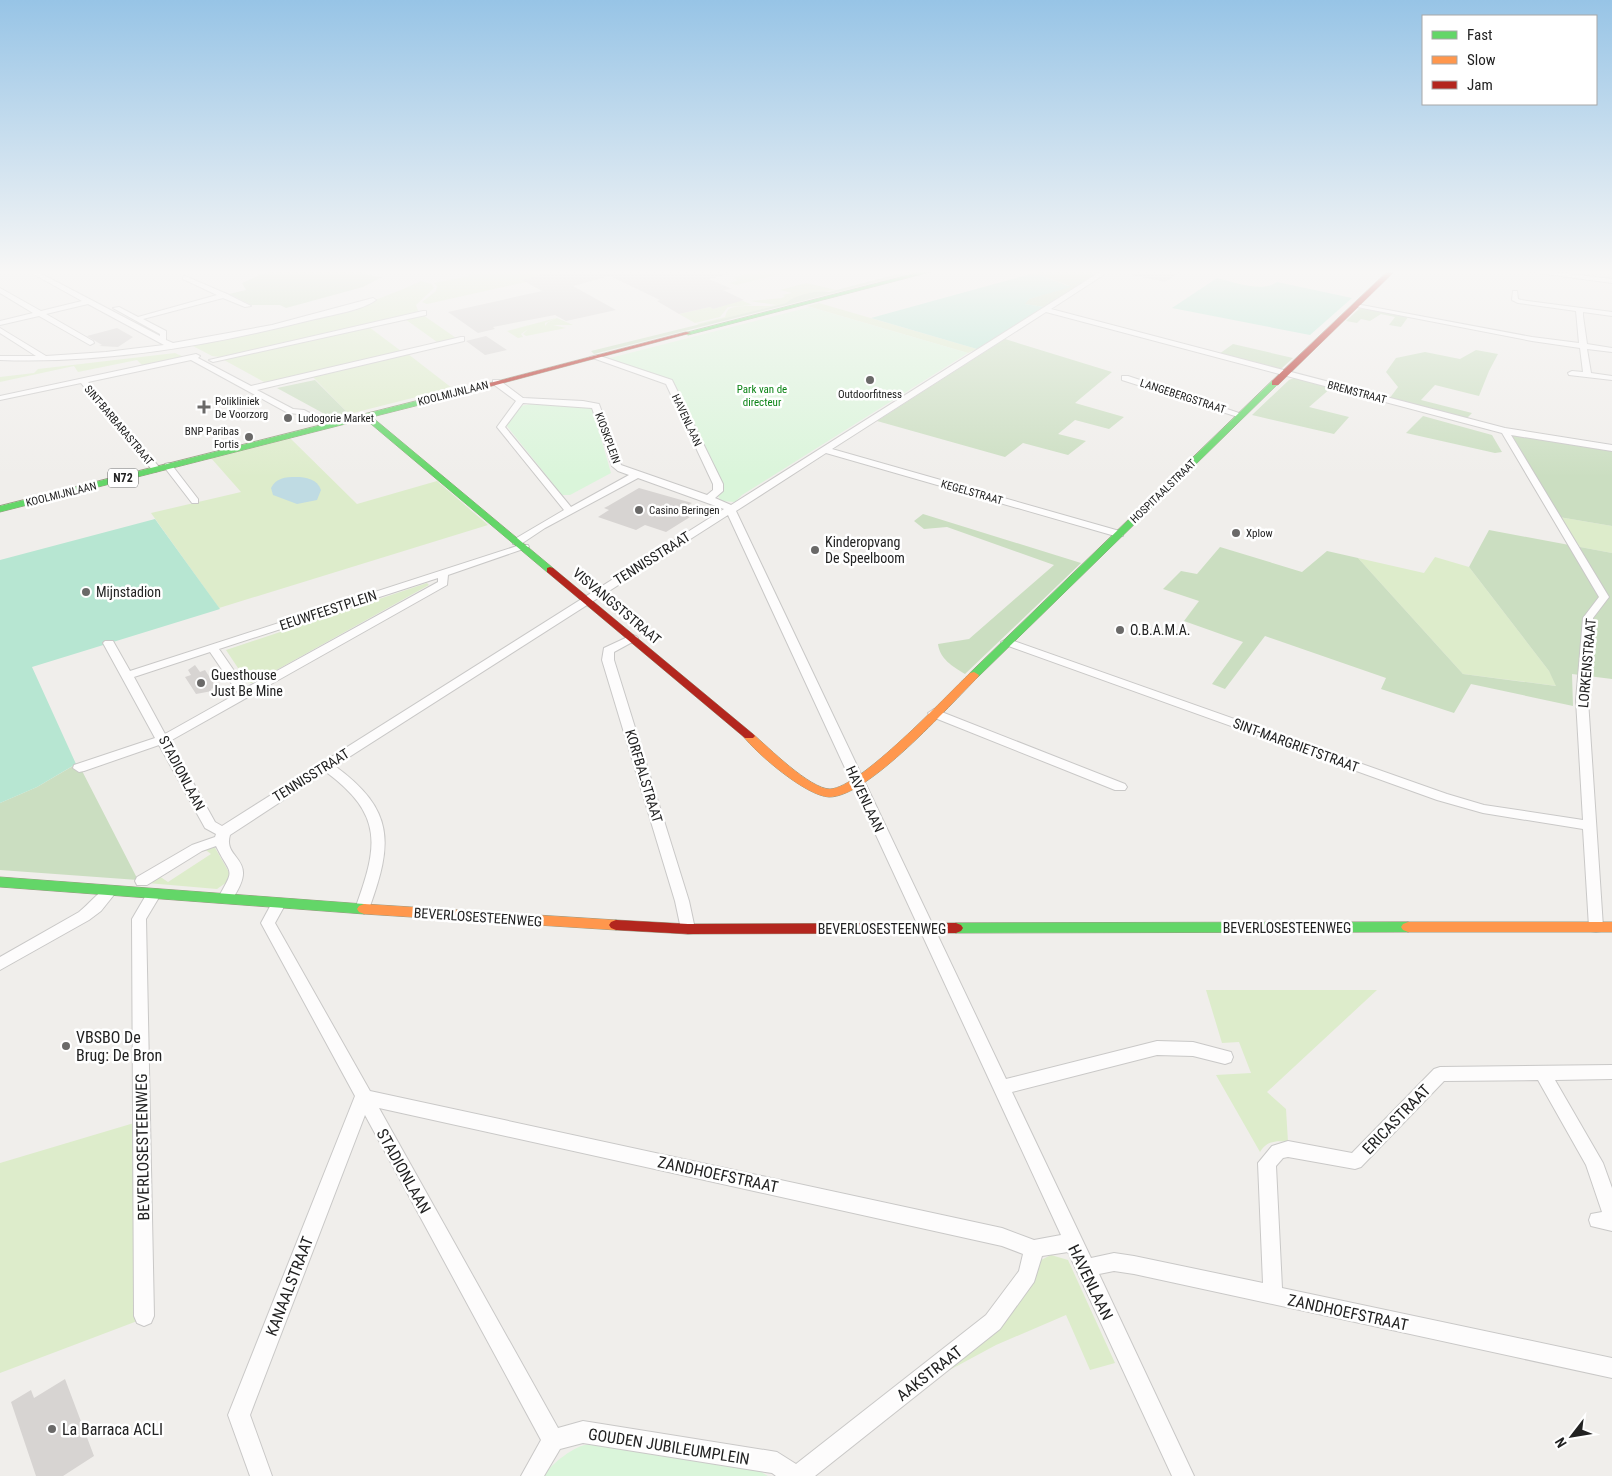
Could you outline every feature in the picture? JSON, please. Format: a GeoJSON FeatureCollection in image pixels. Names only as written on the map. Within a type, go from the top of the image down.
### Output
{"type":"FeatureCollection","features":[{"type":"Feature","properties":{"kind":"street"},"geometry":{"type":"LineString","coordinates":[[14,339],[44,358]]}},
{"type":"Feature","properties":{"kind":"street"},"geometry":{"type":"LineString","coordinates":[[83,339],[90,343]]}},
{"type":"Feature","properties":{"kind":"street"},"geometry":{"type":"LineString","coordinates":[[158,339],[172,344],[291,411],[301,412],[326,425]]}},
{"type":"Feature","properties":{"kind":"street"},"geometry":{"type":"LineString","coordinates":[[168,339],[172,344]]}},
{"type":"Feature","properties":{"kind":"street"},"geometry":{"type":"LineString","coordinates":[[0,358],[81,357],[205,339]]}},
{"type":"Feature","properties":{"kind":"street"},"geometry":{"type":"LineString","coordinates":[[213,360],[309,339]]}},
{"type":"Feature","properties":{"kind":"street"},"geometry":{"type":"LineString","coordinates":[[250,389],[461,339]]}},
{"type":"Feature","properties":{"kind":"street","name":"KOOLMIJNLAAN"},"geometry":{"type":"LineString","coordinates":[[0,509],[665,339]]}},
{"type":"Feature","properties":{"kind":"street","name":"TENNISSTRAAT"},"geometry":{"type":"LineString","coordinates":[[142,881],[197,848],[222,836],[326,766],[584,600],[1000,339]]}},
{"type":"Feature","properties":{"kind":"street","name":"BREMSTRAAT"},"geometry":{"type":"LineString","coordinates":[[1156,339],[1505,431],[1612,448]]}},
{"type":"Feature","properties":{"kind":"street","name":"HOSPITAALSTRAAT"},"geometry":{"type":"LineString","coordinates":[[857,782],[877,768],[1321,339]]}},
{"type":"Feature","properties":{"kind":"street"},"geometry":{"type":"LineString","coordinates":[[1536,339],[1612,350]]}},
{"type":"Feature","properties":{"kind":"street"},"geometry":{"type":"LineString","coordinates":[[1583,339],[1588,375]]}},
{"type":"Feature","properties":{"kind":"street"},"geometry":{"type":"LineString","coordinates":[[0,398],[204,356],[302,408],[301,412]]}},
{"type":"Feature","properties":{"kind":"street","name":"HAVENLAAN"},"geometry":{"type":"LineString","coordinates":[[594,357],[669,382],[718,484],[718,491],[708,499]]}},
{"type":"Feature","properties":{"kind":"street"},"geometry":{"type":"LineString","coordinates":[[1572,373],[1612,378]]}},
{"type":"Feature","properties":{"kind":"street","name":"LANGEBERGSTRAAT"},"geometry":{"type":"LineString","coordinates":[[1125,378],[1241,415]]}},
{"type":"Feature","properties":{"kind":"street","name":"SINT-BARBARASTRAAT"},"geometry":{"type":"LineString","coordinates":[[82,380],[156,469]]}},
{"type":"Feature","properties":{"kind":"street"},"geometry":{"type":"LineString","coordinates":[[496,382],[521,400],[501,427],[569,511]]}},
{"type":"Feature","properties":{"kind":"street","name":"KIOSKPLEIN"},"geometry":{"type":"LineString","coordinates":[[521,400],[583,403],[596,406],[617,466],[631,473],[726,505],[730,509]]}},
{"type":"Feature","properties":{"kind":"street","name":"VISVANGSTSTRAAT"},"geometry":{"type":"LineString","coordinates":[[365,415],[806,784],[823,794],[834,794],[846,792],[857,782]]}},
{"type":"Feature","properties":{"kind":"street","name":"LORKENSTRAAT"},"geometry":{"type":"LineString","coordinates":[[1505,431],[1604,597],[1588,618],[1582,700],[1596,927]]}},
{"type":"Feature","properties":{"kind":"street","name":"KEGELSTRAAT"},"geometry":{"type":"LineString","coordinates":[[825,450],[1119,534]]}},
{"type":"Feature","properties":{"kind":"street","name":"SINT-BARBARASTRAAT"},"geometry":{"type":"LineString","coordinates":[[168,466],[195,501]]}},
{"type":"Feature","properties":{"kind":"street","name":"KIOSKPLEIN"},"geometry":{"type":"LineString","coordinates":[[520,544],[631,473]]}},
{"type":"Feature","properties":{"kind":"street","name":"HAVENLAAN"},"geometry":{"type":"LineString","coordinates":[[730,509],[1183,1476]]}},
{"type":"Feature","properties":{"kind":"street","name":"EEUWFEESTPLEIN"},"geometry":{"type":"LineString","coordinates":[[128,675],[443,573],[520,544]]}},
{"type":"Feature","properties":{"kind":"street","name":"EEUWFEESTPLEIN"},"geometry":{"type":"LineString","coordinates":[[79,768],[164,739],[442,583],[443,573]]}},
{"type":"Feature","properties":{"kind":"street","name":"KORFBALSTRAAT"},"geometry":{"type":"LineString","coordinates":[[632,638],[608,650],[608,660],[682,901],[688,929]]}},
{"type":"Feature","properties":{"kind":"street","name":"SINT-MARGRIETSTRAAT"},"geometry":{"type":"LineString","coordinates":[[1007,642],[1442,797],[1483,809],[1590,826]]}},
{"type":"Feature","properties":{"kind":"street","name":"STADIONLAAN"},"geometry":{"type":"LineString","coordinates":[[109,643],[164,739],[210,826],[222,836],[237,872],[236,881],[225,898]]}},
{"type":"Feature","properties":{"kind":"street"},"geometry":{"type":"LineString","coordinates":[[213,648],[244,694]]}},
{"type":"Feature","properties":{"kind":"street"},"geometry":{"type":"LineString","coordinates":[[934,713],[1120,787]]}},
{"type":"Feature","properties":{"kind":"street"},"geometry":{"type":"LineString","coordinates":[[326,766],[350,782],[365,798],[374,815],[379,852],[376,874],[362,908]]}},
{"type":"Feature","properties":{"kind":"street","name":"BEVERLOSESTEENWEG"},"geometry":{"type":"LineString","coordinates":[[0,882],[279,903],[688,929],[1612,927]]}},
{"type":"Feature","properties":{"kind":"street"},"geometry":{"type":"LineString","coordinates":[[0,964],[84,916],[96,907],[110,891]]}},
{"type":"Feature","properties":{"kind":"street","name":"BEVERLOSESTEENWEG"},"geometry":{"type":"LineString","coordinates":[[144,1316],[138,919],[154,894]]}},
{"type":"Feature","properties":{"kind":"street","name":"STADIONLAAN"},"geometry":{"type":"LineString","coordinates":[[279,903],[270,916],[268,924],[553,1440]]}},
{"type":"Feature","properties":{"kind":"street"},"geometry":{"type":"LineString","coordinates":[[1000,1088],[1157,1048],[1194,1049],[1225,1057]]}},
{"type":"Feature","properties":{"kind":"street","name":"ERICASTRAAT"},"geometry":{"type":"LineString","coordinates":[[1273,1295],[1267,1163],[1271,1156],[1278,1151],[1288,1149],[1355,1161],[1440,1074],[1612,1072]]}},
{"type":"Feature","properties":{"kind":"street"},"geometry":{"type":"LineString","coordinates":[[1543,1074],[1594,1163],[1607,1219]]}},
{"type":"Feature","properties":{"kind":"street","name":"ZANDHOEFSTRAAT"},"geometry":{"type":"LineString","coordinates":[[363,1097],[1002,1237],[1034,1249]]}},
{"type":"Feature","properties":{"kind":"street","name":"KANAALSTRAAT"},"geometry":{"type":"LineString","coordinates":[[261,1476],[239,1415],[363,1097]]}},
{"type":"Feature","properties":{"kind":"street"},"geometry":{"type":"LineString","coordinates":[[1034,1249],[1072,1242]]}},
{"type":"Feature","properties":{"kind":"street","name":"AAKSTRAAT"},"geometry":{"type":"LineString","coordinates":[[798,1476],[993,1322],[1027,1275],[1034,1249]]}},
{"type":"Feature","properties":{"kind":"street","name":"ZANDHOEFSTRAAT"},"geometry":{"type":"LineString","coordinates":[[1085,1268],[1114,1262],[1612,1368]]}},
{"type":"Feature","properties":{"kind":"street","name":"GOUDEN JUBILEUMPLEIN"},"geometry":{"type":"LineString","coordinates":[[553,1440],[583,1432],[777,1463],[793,1476]]}},
{"type":"Feature","properties":{"kind":"street"},"geometry":{"type":"LineString","coordinates":[[532,1476],[553,1440]]}},
{"type":"Feature","properties":{"kind":"green space"},"geometry":{"type":"Polygon","coordinates":[[[224,339],[302,339],[220,357],[212,356],[191,345],[224,339]]]}},
{"type":"Feature","properties":{"kind":"green space"},"geometry":{"type":"Polygon","coordinates":[[[317,339],[385,339],[401,351],[266,383],[224,360],[317,339]]]}},
{"type":"Feature","properties":{"kind":"green space"},"geometry":{"type":"Polygon","coordinates":[[[433,339],[452,339],[437,342],[433,339]]]}},
{"type":"Feature","properties":{"kind":"green space"},"geometry":{"type":"Polygon","coordinates":[[[640,339],[654,339],[594,354],[591,351],[640,339]]]}},
{"type":"Feature","properties":{"kind":"green space","name":"Park van de directeur"},"geometry":{"type":"Polygon","coordinates":[[[685,339],[920,339],[968,353],[742,495],[735,502],[721,501],[718,496],[723,488],[673,383],[665,378],[606,359],[685,339]]]}},
{"type":"Feature","properties":{"kind":"green space"},"geometry":{"type":"Polygon","coordinates":[[[920,339],[942,339],[977,349],[968,353],[920,339]]]}},
{"type":"Feature","properties":{"kind":"green space"},"geometry":{"type":"Polygon","coordinates":[[[942,339],[993,339],[977,349],[942,339]]]}},
{"type":"Feature","properties":{"kind":"green space"},"geometry":{"type":"Polygon","coordinates":[[[1005,339],[1112,372],[1075,403],[1124,417],[1109,429],[1075,420],[1058,434],[1086,441],[1068,455],[1023,443],[1005,457],[877,421],[1005,339]]]}},
{"type":"Feature","properties":{"kind":"green space"},"geometry":{"type":"Polygon","coordinates":[[[1233,344],[1293,358],[1282,368],[1274,368],[1219,354],[1233,344]]]}},
{"type":"Feature","properties":{"kind":"green space"},"geometry":{"type":"Polygon","coordinates":[[[1476,350],[1498,354],[1479,396],[1435,385],[1421,400],[1472,413],[1466,419],[1389,399],[1398,387],[1386,372],[1396,358],[1425,352],[1460,359],[1476,350]]]}},
{"type":"Feature","properties":{"kind":"green space"},"geometry":{"type":"Polygon","coordinates":[[[175,353],[184,357],[143,366],[137,360],[78,372],[74,366],[0,382],[0,377],[34,373],[38,369],[175,353]]]}},
{"type":"Feature","properties":{"kind":"green space"},"geometry":{"type":"Polygon","coordinates":[[[408,354],[452,388],[349,414],[313,377],[408,354]]]}},
{"type":"Feature","properties":{"kind":"green space"},"geometry":{"type":"Polygon","coordinates":[[[1294,378],[1331,388],[1309,407],[1349,417],[1334,434],[1252,415],[1289,380],[1294,378]]]}},
{"type":"Feature","properties":{"kind":"green space"},"geometry":{"type":"Polygon","coordinates":[[[315,380],[349,414],[332,418],[277,388],[315,380]]]}},
{"type":"Feature","properties":{"kind":"green space"},"geometry":{"type":"Polygon","coordinates":[[[535,403],[592,407],[611,473],[570,495],[562,495],[506,425],[521,406],[535,403]]]}},
{"type":"Feature","properties":{"kind":"green space"},"geometry":{"type":"Polygon","coordinates":[[[1423,416],[1492,435],[1502,452],[1495,453],[1406,433],[1423,416]]]}},
{"type":"Feature","properties":{"kind":"green space"},"geometry":{"type":"Polygon","coordinates":[[[1511,435],[1612,450],[1612,526],[1559,517],[1511,435]]]}},
{"type":"Feature","properties":{"kind":"green space"},"geometry":{"type":"Polygon","coordinates":[[[290,438],[357,504],[437,481],[488,525],[219,608],[151,513],[241,492],[211,458],[290,438]]]}},
{"type":"Feature","properties":{"kind":"green space"},"geometry":{"type":"Polygon","coordinates":[[[923,514],[1081,563],[965,674],[944,658],[938,644],[969,639],[1054,565],[947,527],[924,529],[914,521],[923,514]]]}},
{"type":"Feature","properties":{"kind":"green space"},"geometry":{"type":"Polygon","coordinates":[[[1559,517],[1612,526],[1612,553],[1580,547],[1559,517]]]}},
{"type":"Feature","properties":{"kind":"green space"},"geometry":{"type":"Polygon","coordinates":[[[155,519],[220,609],[32,667],[76,764],[37,787],[0,803],[0,560],[155,519]]]}},
{"type":"Feature","properties":{"kind":"green space"},"geometry":{"type":"Polygon","coordinates":[[[1489,530],[1612,553],[1612,679],[1572,674],[1573,706],[1471,684],[1454,713],[1381,689],[1386,678],[1265,636],[1225,689],[1212,684],[1243,642],[1184,621],[1199,601],[1163,589],[1181,571],[1197,574],[1220,547],[1302,572],[1327,551],[1358,558],[1463,674],[1556,686],[1549,671],[1469,567],[1489,530]]]}},
{"type":"Feature","properties":{"kind":"green space"},"geometry":{"type":"Polygon","coordinates":[[[1435,557],[1469,567],[1549,671],[1557,686],[1463,674],[1358,558],[1424,573],[1435,557]]]}},
{"type":"Feature","properties":{"kind":"green space"},"geometry":{"type":"Polygon","coordinates":[[[427,583],[429,585],[253,683],[248,683],[226,650],[427,583]]]}},
{"type":"Feature","properties":{"kind":"green space"},"geometry":{"type":"Polygon","coordinates":[[[78,763],[138,880],[0,870],[0,803],[37,787],[78,763]]]}},
{"type":"Feature","properties":{"kind":"green space"},"geometry":{"type":"Polygon","coordinates":[[[214,846],[230,874],[227,882],[217,889],[147,883],[159,876],[168,882],[211,854],[203,848],[214,846]]]}},
{"type":"Feature","properties":{"kind":"green space"},"geometry":{"type":"Polygon","coordinates":[[[1206,990],[1377,990],[1267,1092],[1286,1109],[1288,1142],[1272,1142],[1262,1148],[1260,1152],[1216,1075],[1251,1073],[1239,1042],[1222,1043],[1206,990]]]}},
{"type":"Feature","properties":{"kind":"green space"},"geometry":{"type":"Polygon","coordinates":[[[134,1123],[140,1320],[0,1373],[0,1163],[134,1123]]]}},
{"type":"Feature","properties":{"kind":"green space"},"geometry":{"type":"Polygon","coordinates":[[[1051,1255],[1068,1260],[1115,1363],[1090,1370],[1066,1315],[996,1345],[944,1373],[988,1337],[1013,1311],[1024,1296],[1039,1261],[1051,1255]]]}},
{"type":"Feature","properties":{"kind":"green space"},"geometry":{"type":"Polygon","coordinates":[[[590,1444],[758,1470],[768,1476],[543,1476],[564,1456],[577,1448],[590,1444]]]}},
{"type":"Feature","properties":{"kind":"water"},"geometry":{"type":"Polygon","coordinates":[[[285,478],[307,478],[317,483],[321,490],[317,500],[297,504],[273,495],[271,488],[275,482],[285,478]]]}},
{"type":"Feature","properties":{"kind":"building"},"geometry":{"type":"Polygon","coordinates":[[[92,339],[130,339],[118,347],[99,346],[102,345],[92,339]]]}},
{"type":"Feature","properties":{"kind":"building"},"geometry":{"type":"Polygon","coordinates":[[[490,339],[507,350],[485,355],[466,341],[490,339]]]}},
{"type":"Feature","properties":{"kind":"building","name":"Casino Beringen"},"geometry":{"type":"Polygon","coordinates":[[[639,488],[692,503],[676,512],[690,517],[666,532],[645,525],[636,530],[598,517],[609,510],[604,508],[639,488]]]}},
{"type":"Feature","properties":{"kind":"building","name":"Guesthouse Just Be Mine"},"geometry":{"type":"Polygon","coordinates":[[[195,665],[200,672],[205,670],[216,687],[211,689],[212,691],[196,694],[185,677],[191,675],[188,670],[195,665]]]}},
{"type":"Feature","properties":{"kind":"building","name":"La Barraca ACLI"},"geometry":{"type":"Polygon","coordinates":[[[65,1379],[94,1456],[63,1476],[36,1476],[11,1402],[31,1390],[34,1398],[65,1379]]]}},
{"type":"Feature","properties":{"kind":"traffic: fast"},"geometry":{"type":"LineString","coordinates":[[974,675],[1275,383]]}},
{"type":"Feature","properties":{"kind":"traffic: fast"},"geometry":{"type":"LineString","coordinates":[[0,509],[444,396]]}},
{"type":"Feature","properties":{"kind":"traffic: fast"},"geometry":{"type":"LineString","coordinates":[[365,415],[550,570]]}},
{"type":"Feature","properties":{"kind":"traffic: fast"},"geometry":{"type":"LineString","coordinates":[[0,882],[364,909]]}},
{"type":"Feature","properties":{"kind":"traffic: fast"},"geometry":{"type":"LineString","coordinates":[[956,928],[1408,927]]}},
{"type":"Feature","properties":{"kind":"traffic: slow"},"geometry":{"type":"LineString","coordinates":[[749,736],[787,770],[808,785],[829,793],[843,790],[861,779],[903,744],[974,675]]}},
{"type":"Feature","properties":{"kind":"traffic: slow"},"geometry":{"type":"LineString","coordinates":[[364,909],[616,925]]}},
{"type":"Feature","properties":{"kind":"traffic: slow"},"geometry":{"type":"LineString","coordinates":[[1408,927],[1612,927]]}},
{"type":"Feature","properties":{"kind":"traffic: jam"},"geometry":{"type":"LineString","coordinates":[[444,396],[665,339]]}},
{"type":"Feature","properties":{"kind":"traffic: jam"},"geometry":{"type":"LineString","coordinates":[[1275,383],[1321,339]]}},
{"type":"Feature","properties":{"kind":"traffic: jam"},"geometry":{"type":"LineString","coordinates":[[550,570],[749,736]]}},
{"type":"Feature","properties":{"kind":"traffic: jam"},"geometry":{"type":"LineString","coordinates":[[616,925],[688,929],[956,928]]}},
{"type":"Feature","properties":{"kind":"place","name":"Outdoorfitness"},"geometry":{"type":"Point","coordinates":[870,380]}},
{"type":"Feature","properties":{"kind":"place","name":"Polikliniek De Voorzorg"},"geometry":{"type":"Point","coordinates":[204,407]}},
{"type":"Feature","properties":{"kind":"place","name":"Ludogorie Market"},"geometry":{"type":"Point","coordinates":[288,418]}},
{"type":"Feature","properties":{"kind":"place","name":"BNP Paribas Fortis"},"geometry":{"type":"Point","coordinates":[249,437]}},
{"type":"Feature","properties":{"kind":"place","name":"Casino Beringen"},"geometry":{"type":"Point","coordinates":[639,510]}},
{"type":"Feature","properties":{"kind":"place","name":"Xplow"},"geometry":{"type":"Point","coordinates":[1236,533]}},
{"type":"Feature","properties":{"kind":"place","name":"Kinderopvang De Speelboom"},"geometry":{"type":"Point","coordinates":[815,550]}},
{"type":"Feature","properties":{"kind":"place","name":"Mijnstadion"},"geometry":{"type":"Point","coordinates":[86,592]}},
{"type":"Feature","properties":{"kind":"place","name":"O.B.A.M.A."},"geometry":{"type":"Point","coordinates":[1120,630]}},
{"type":"Feature","properties":{"kind":"place","name":"Guesthouse Just Be Mine"},"geometry":{"type":"Point","coordinates":[201,683]}},
{"type":"Feature","properties":{"kind":"place","name":"VBSBO De Brug: De Bron"},"geometry":{"type":"Point","coordinates":[66,1046]}},
{"type":"Feature","properties":{"kind":"place","name":"La Barraca ACLI"},"geometry":{"type":"Point","coordinates":[52,1429]}}]}
